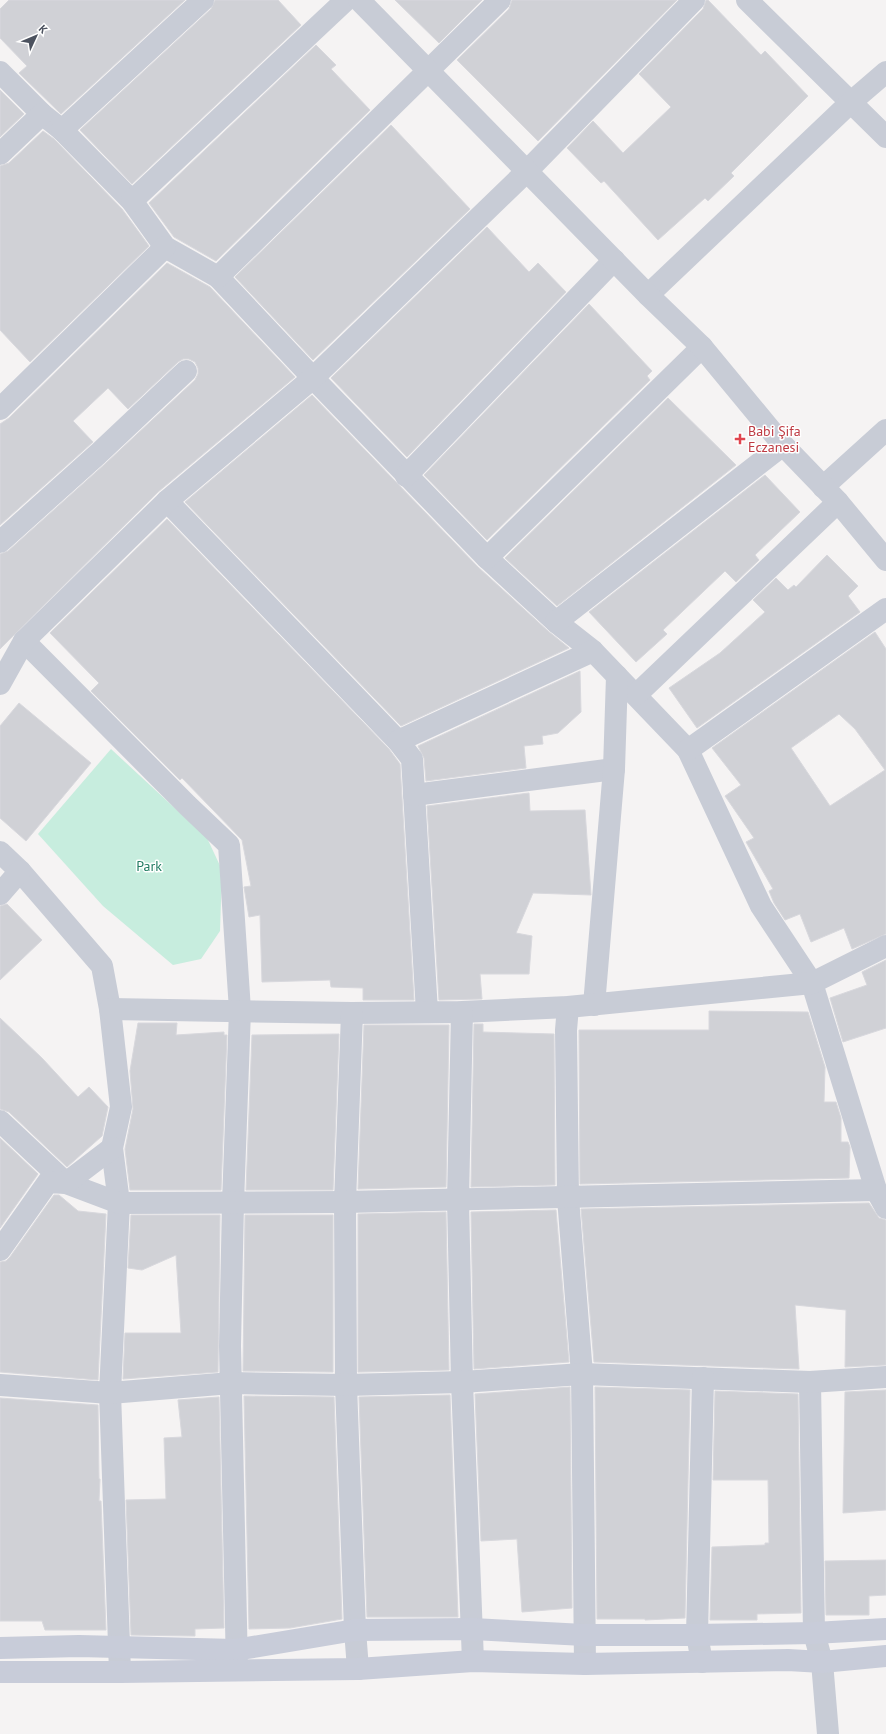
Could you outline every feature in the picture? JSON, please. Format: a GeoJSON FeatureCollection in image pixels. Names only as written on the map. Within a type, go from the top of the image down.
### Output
{"type":"FeatureCollection","features":[{"type":"Feature","properties":{"kind":"main road"},"geometry":{"type":"LineString","coordinates":[[0,1648],[79,1646],[235,1650],[355,1630],[473,1629],[584,1635],[697,1635],[814,1633],[886,1629]]}},
{"type":"Feature","properties":{"kind":"main road"},"geometry":{"type":"LineString","coordinates":[[0,1672],[358,1669],[473,1661],[585,1664],[788,1660],[822,1662],[886,1656]]}},
{"type":"Feature","properties":{"kind":"street"},"geometry":{"type":"LineString","coordinates":[[62,130],[203,0]]}},
{"type":"Feature","properties":{"kind":"street"},"geometry":{"type":"LineString","coordinates":[[132,201],[346,0]]}},
{"type":"Feature","properties":{"kind":"street"},"geometry":{"type":"LineString","coordinates":[[359,0],[648,295],[702,347],[783,445],[838,502],[886,560]]}},
{"type":"Feature","properties":{"kind":"street"},"geometry":{"type":"LineString","coordinates":[[218,277],[500,0]]}},
{"type":"Feature","properties":{"kind":"street"},"geometry":{"type":"LineString","coordinates":[[0,684],[24,641],[167,501],[313,378],[527,171],[694,0]]}},
{"type":"Feature","properties":{"kind":"street"},"geometry":{"type":"LineString","coordinates":[[747,0],[886,137]]}},
{"type":"Feature","properties":{"kind":"street"},"geometry":{"type":"LineString","coordinates":[[0,72],[42,114],[62,130],[132,201],[165,247],[218,277],[406,476],[487,558],[556,622],[593,651],[688,750],[761,906],[812,983],[881,1199],[568,1198],[345,1202],[119,1203],[66,1183],[48,1182],[0,1250]]}},
{"type":"Feature","properties":{"kind":"street"},"geometry":{"type":"LineString","coordinates":[[648,295],[850,103],[886,72]]}},
{"type":"Feature","properties":{"kind":"street"},"geometry":{"type":"LineString","coordinates":[[0,154],[42,114]]}},
{"type":"Feature","properties":{"kind":"street"},"geometry":{"type":"LineString","coordinates":[[0,409],[165,247]]}},
{"type":"Feature","properties":{"kind":"street"},"geometry":{"type":"LineString","coordinates":[[406,476],[614,260]]}},
{"type":"Feature","properties":{"kind":"street"},"geometry":{"type":"LineString","coordinates":[[487,558],[702,347]]}},
{"type":"Feature","properties":{"kind":"street"},"geometry":{"type":"LineString","coordinates":[[0,542],[98,454],[186,371]]}},
{"type":"Feature","properties":{"kind":"street"},"geometry":{"type":"LineString","coordinates":[[823,487],[886,430]]}},
{"type":"Feature","properties":{"kind":"street"},"geometry":{"type":"LineString","coordinates":[[556,622],[783,445]]}},
{"type":"Feature","properties":{"kind":"street"},"geometry":{"type":"LineString","coordinates":[[167,501],[398,741],[412,759],[427,1012]]}},
{"type":"Feature","properties":{"kind":"street"},"geometry":{"type":"LineString","coordinates":[[636,695],[838,502]]}},
{"type":"Feature","properties":{"kind":"street"},"geometry":{"type":"LineString","coordinates":[[688,750],[886,609]]}},
{"type":"Feature","properties":{"kind":"street"},"geometry":{"type":"LineString","coordinates":[[24,641],[186,805],[229,844],[240,1010],[230,1293],[235,1650],[237,1671]]}},
{"type":"Feature","properties":{"kind":"street"},"geometry":{"type":"LineString","coordinates":[[398,741],[593,651]]}},
{"type":"Feature","properties":{"kind":"street"},"geometry":{"type":"LineString","coordinates":[[594,1004],[614,769],[617,676]]}},
{"type":"Feature","properties":{"kind":"street"},"geometry":{"type":"LineString","coordinates":[[414,795],[614,769]]}},
{"type":"Feature","properties":{"kind":"street"},"geometry":{"type":"LineString","coordinates":[[0,852],[20,872],[102,966],[110,1009],[121,1107],[112,1148],[119,1203],[110,1393],[120,1672]]}},
{"type":"Feature","properties":{"kind":"street"},"geometry":{"type":"LineString","coordinates":[[0,894],[20,872]]}},
{"type":"Feature","properties":{"kind":"street"},"geometry":{"type":"LineString","coordinates":[[110,1009],[462,1012],[568,1007],[812,983],[886,946]]}},
{"type":"Feature","properties":{"kind":"street"},"geometry":{"type":"LineString","coordinates":[[568,1007],[566,1030],[568,1198],[582,1374],[585,1664]]}},
{"type":"Feature","properties":{"kind":"street"},"geometry":{"type":"LineString","coordinates":[[352,1012],[345,1202],[346,1385],[355,1630],[358,1669]]}},
{"type":"Feature","properties":{"kind":"street"},"geometry":{"type":"LineString","coordinates":[[462,1012],[458,1200],[462,1382],[473,1629],[473,1661]]}},
{"type":"Feature","properties":{"kind":"street"},"geometry":{"type":"LineString","coordinates":[[0,1121],[66,1183]]}},
{"type":"Feature","properties":{"kind":"street"},"geometry":{"type":"LineString","coordinates":[[66,1183],[112,1148]]}},
{"type":"Feature","properties":{"kind":"street"},"geometry":{"type":"LineString","coordinates":[[0,1385],[110,1393],[231,1383],[346,1385],[462,1382],[582,1374],[810,1382],[886,1377]]}},
{"type":"Feature","properties":{"kind":"street"},"geometry":{"type":"LineString","coordinates":[[702,1662],[697,1635],[703,1378]]}},
{"type":"Feature","properties":{"kind":"street"},"geometry":{"type":"LineString","coordinates":[[810,1382],[814,1633],[822,1662],[828,1734]]}},
{"type":"Feature","properties":{"kind":"green space","name":"Park"},"geometry":{"type":"Polygon","coordinates":[[[111,749],[207,838],[222,870],[220,931],[201,959],[173,965],[103,906],[38,834],[111,749]]]}},
{"type":"Feature","properties":{"kind":"building"},"geometry":{"type":"Polygon","coordinates":[[[9,0],[185,0],[61,114],[19,73],[27,66],[0,38],[0,9],[9,0]]]}},
{"type":"Feature","properties":{"kind":"building"},"geometry":{"type":"Polygon","coordinates":[[[215,0],[278,0],[301,25],[132,184],[80,130],[211,9],[215,0]]]}},
{"type":"Feature","properties":{"kind":"building"},"geometry":{"type":"Polygon","coordinates":[[[395,0],[482,0],[439,43],[395,0]]]}},
{"type":"Feature","properties":{"kind":"building"},"geometry":{"type":"Polygon","coordinates":[[[512,0],[677,0],[538,141],[457,60],[509,9],[512,0]]]}},
{"type":"Feature","properties":{"kind":"building"},"geometry":{"type":"Polygon","coordinates":[[[706,0],[708,0],[761,55],[765,51],[808,96],[731,173],[734,176],[708,201],[705,198],[658,240],[604,181],[601,183],[567,148],[593,121],[623,153],[671,107],[639,74],[703,9],[706,0]]]}},
{"type":"Feature","properties":{"kind":"building"},"geometry":{"type":"Polygon","coordinates":[[[316,45],[336,65],[331,69],[370,110],[216,261],[174,237],[149,203],[316,45]]]}},
{"type":"Feature","properties":{"kind":"building"},"geometry":{"type":"Polygon","coordinates":[[[0,90],[24,114],[0,137],[0,90]]]}},
{"type":"Feature","properties":{"kind":"building"},"geometry":{"type":"Polygon","coordinates":[[[391,125],[470,209],[313,360],[235,277],[391,125]]]}},
{"type":"Feature","properties":{"kind":"building"},"geometry":{"type":"Polygon","coordinates":[[[43,131],[54,139],[122,209],[149,246],[30,362],[0,330],[0,166],[9,163],[43,131]]]}},
{"type":"Feature","properties":{"kind":"building"},"geometry":{"type":"Polygon","coordinates":[[[487,227],[529,272],[538,263],[566,292],[407,457],[331,378],[487,227]]]}},
{"type":"Feature","properties":{"kind":"building"},"geometry":{"type":"Polygon","coordinates":[[[167,263],[210,287],[295,377],[158,492],[0,649],[0,554],[8,551],[195,380],[198,374],[198,368],[195,362],[189,359],[183,359],[128,409],[108,388],[73,421],[93,442],[0,525],[0,424],[9,418],[167,263]]]}},
{"type":"Feature","properties":{"kind":"building"},"geometry":{"type":"Polygon","coordinates":[[[589,304],[652,371],[647,376],[650,380],[487,540],[424,475],[589,304]]]}},
{"type":"Feature","properties":{"kind":"building"},"geometry":{"type":"Polygon","coordinates":[[[312,395],[478,567],[548,631],[569,648],[401,726],[185,502],[312,395]]]}},
{"type":"Feature","properties":{"kind":"building"},"geometry":{"type":"Polygon","coordinates":[[[668,398],[736,465],[557,606],[505,558],[668,398]]]}},
{"type":"Feature","properties":{"kind":"building"},"geometry":{"type":"Polygon","coordinates":[[[765,475],[800,512],[755,555],[759,560],[736,582],[725,571],[663,630],[667,634],[636,662],[589,612],[765,475]]]}},
{"type":"Feature","properties":{"kind":"building"},"geometry":{"type":"Polygon","coordinates":[[[167,519],[389,749],[400,764],[414,1000],[363,1000],[363,988],[331,987],[330,980],[262,982],[260,915],[249,917],[244,887],[251,886],[242,840],[182,778],[180,780],[91,691],[99,683],[50,633],[167,519]]]}},
{"type":"Feature","properties":{"kind":"building"},"geometry":{"type":"Polygon","coordinates":[[[827,555],[858,586],[848,596],[860,612],[697,728],[669,688],[720,653],[765,612],[753,600],[776,578],[788,590],[794,585],[796,587],[827,555]]]}},
{"type":"Feature","properties":{"kind":"building"},"geometry":{"type":"Polygon","coordinates":[[[875,632],[886,649],[886,934],[852,949],[844,928],[811,942],[800,914],[785,920],[774,903],[769,891],[773,889],[746,842],[754,838],[725,796],[741,785],[712,748],[875,632]],[[839,714],[791,748],[830,806],[885,770],[855,729],[839,714]]]}},
{"type":"Feature","properties":{"kind":"building"},"geometry":{"type":"Polygon","coordinates":[[[580,671],[581,712],[558,733],[542,736],[543,744],[524,746],[526,768],[426,781],[424,758],[418,746],[580,671]]]}},
{"type":"Feature","properties":{"kind":"building"},"geometry":{"type":"Polygon","coordinates":[[[19,703],[91,763],[26,841],[0,818],[0,726],[19,703]]]}},
{"type":"Feature","properties":{"kind":"building"},"geometry":{"type":"Polygon","coordinates":[[[529,793],[530,811],[585,810],[591,895],[533,893],[516,933],[532,936],[529,974],[480,974],[482,999],[439,1000],[427,806],[529,793]]]}},
{"type":"Feature","properties":{"kind":"building"},"geometry":{"type":"Polygon","coordinates":[[[7,904],[42,940],[0,980],[0,906],[7,904]]]}},
{"type":"Feature","properties":{"kind":"building"},"geometry":{"type":"Polygon","coordinates":[[[886,960],[886,1028],[843,1042],[830,998],[867,985],[862,972],[886,960]]]}},
{"type":"Feature","properties":{"kind":"building"},"geometry":{"type":"Polygon","coordinates":[[[709,1011],[808,1012],[825,1067],[824,1102],[836,1102],[841,1118],[841,1142],[848,1142],[850,1147],[849,1178],[580,1184],[579,1030],[709,1030],[709,1011]]]}},
{"type":"Feature","properties":{"kind":"building"},"geometry":{"type":"Polygon","coordinates":[[[0,1018],[42,1058],[78,1097],[89,1087],[108,1107],[102,1136],[67,1167],[9,1112],[0,1109],[0,1018]]]}},
{"type":"Feature","properties":{"kind":"building"},"geometry":{"type":"Polygon","coordinates":[[[138,1023],[177,1023],[176,1035],[224,1032],[224,1035],[227,1035],[221,1190],[130,1190],[125,1149],[133,1109],[130,1071],[138,1023]]]}},
{"type":"Feature","properties":{"kind":"building"},"geometry":{"type":"Polygon","coordinates":[[[474,1024],[483,1024],[483,1032],[554,1034],[555,1185],[471,1187],[474,1024]]]}},
{"type":"Feature","properties":{"kind":"building"},"geometry":{"type":"Polygon","coordinates":[[[364,1025],[449,1025],[446,1187],[358,1189],[364,1025]]]}},
{"type":"Feature","properties":{"kind":"building"},"geometry":{"type":"Polygon","coordinates":[[[339,1034],[333,1190],[246,1190],[252,1035],[339,1034]]]}},
{"type":"Feature","properties":{"kind":"building"},"geometry":{"type":"Polygon","coordinates":[[[0,1138],[38,1174],[0,1228],[0,1138]]]}},
{"type":"Feature","properties":{"kind":"building"},"geometry":{"type":"Polygon","coordinates":[[[54,1195],[59,1195],[78,1211],[106,1214],[98,1380],[0,1372],[0,1262],[6,1261],[10,1257],[54,1195]]]}},
{"type":"Feature","properties":{"kind":"building"},"geometry":{"type":"Polygon","coordinates":[[[869,1203],[879,1218],[886,1220],[886,1365],[845,1367],[846,1310],[795,1305],[799,1369],[594,1362],[581,1209],[869,1203]]]}},
{"type":"Feature","properties":{"kind":"building"},"geometry":{"type":"Polygon","coordinates":[[[556,1210],[569,1362],[474,1369],[471,1212],[556,1210]]]}},
{"type":"Feature","properties":{"kind":"building"},"geometry":{"type":"Polygon","coordinates":[[[446,1212],[449,1370],[358,1372],[358,1214],[446,1212]]]}},
{"type":"Feature","properties":{"kind":"building"},"geometry":{"type":"Polygon","coordinates":[[[131,1215],[220,1215],[218,1372],[123,1379],[125,1333],[181,1333],[176,1255],[142,1270],[128,1268],[131,1215]]]}},
{"type":"Feature","properties":{"kind":"building"},"geometry":{"type":"Polygon","coordinates":[[[245,1215],[333,1215],[333,1372],[243,1371],[245,1215]]]}},
{"type":"Feature","properties":{"kind":"building"},"geometry":{"type":"Polygon","coordinates":[[[570,1387],[572,1608],[522,1612],[517,1539],[481,1541],[475,1394],[570,1387]]]}},
{"type":"Feature","properties":{"kind":"building"},"geometry":{"type":"Polygon","coordinates":[[[595,1387],[690,1390],[685,1618],[645,1620],[597,1619],[595,1387]]]}},
{"type":"Feature","properties":{"kind":"building"},"geometry":{"type":"Polygon","coordinates":[[[886,1390],[886,1510],[843,1513],[845,1392],[886,1390]]]}},
{"type":"Feature","properties":{"kind":"building"},"geometry":{"type":"Polygon","coordinates":[[[715,1391],[798,1394],[801,1613],[757,1614],[757,1620],[710,1620],[712,1547],[765,1545],[765,1543],[769,1543],[768,1480],[713,1480],[715,1391]]]}},
{"type":"Feature","properties":{"kind":"building"},"geometry":{"type":"Polygon","coordinates":[[[450,1395],[458,1617],[367,1617],[359,1397],[450,1395]]]}},
{"type":"Feature","properties":{"kind":"building"},"geometry":{"type":"Polygon","coordinates":[[[244,1396],[334,1397],[342,1619],[290,1628],[249,1629],[244,1396]]]}},
{"type":"Feature","properties":{"kind":"building"},"geometry":{"type":"Polygon","coordinates":[[[219,1397],[224,1628],[195,1629],[195,1636],[131,1635],[126,1500],[166,1499],[164,1438],[182,1437],[178,1400],[219,1397]]]}},
{"type":"Feature","properties":{"kind":"building"},"geometry":{"type":"Polygon","coordinates":[[[0,1398],[98,1405],[100,1479],[99,1501],[101,1501],[106,1630],[45,1630],[42,1621],[0,1621],[0,1398]]]}},
{"type":"Feature","properties":{"kind":"building"},"geometry":{"type":"Polygon","coordinates":[[[886,1560],[886,1595],[869,1596],[869,1615],[826,1615],[825,1561],[886,1560]]]}},
{"type":"Feature","properties":{"kind":"place","name":"Babi Şifa Eczanesi"},"geometry":{"type":"Point","coordinates":[740,439]}}]}
